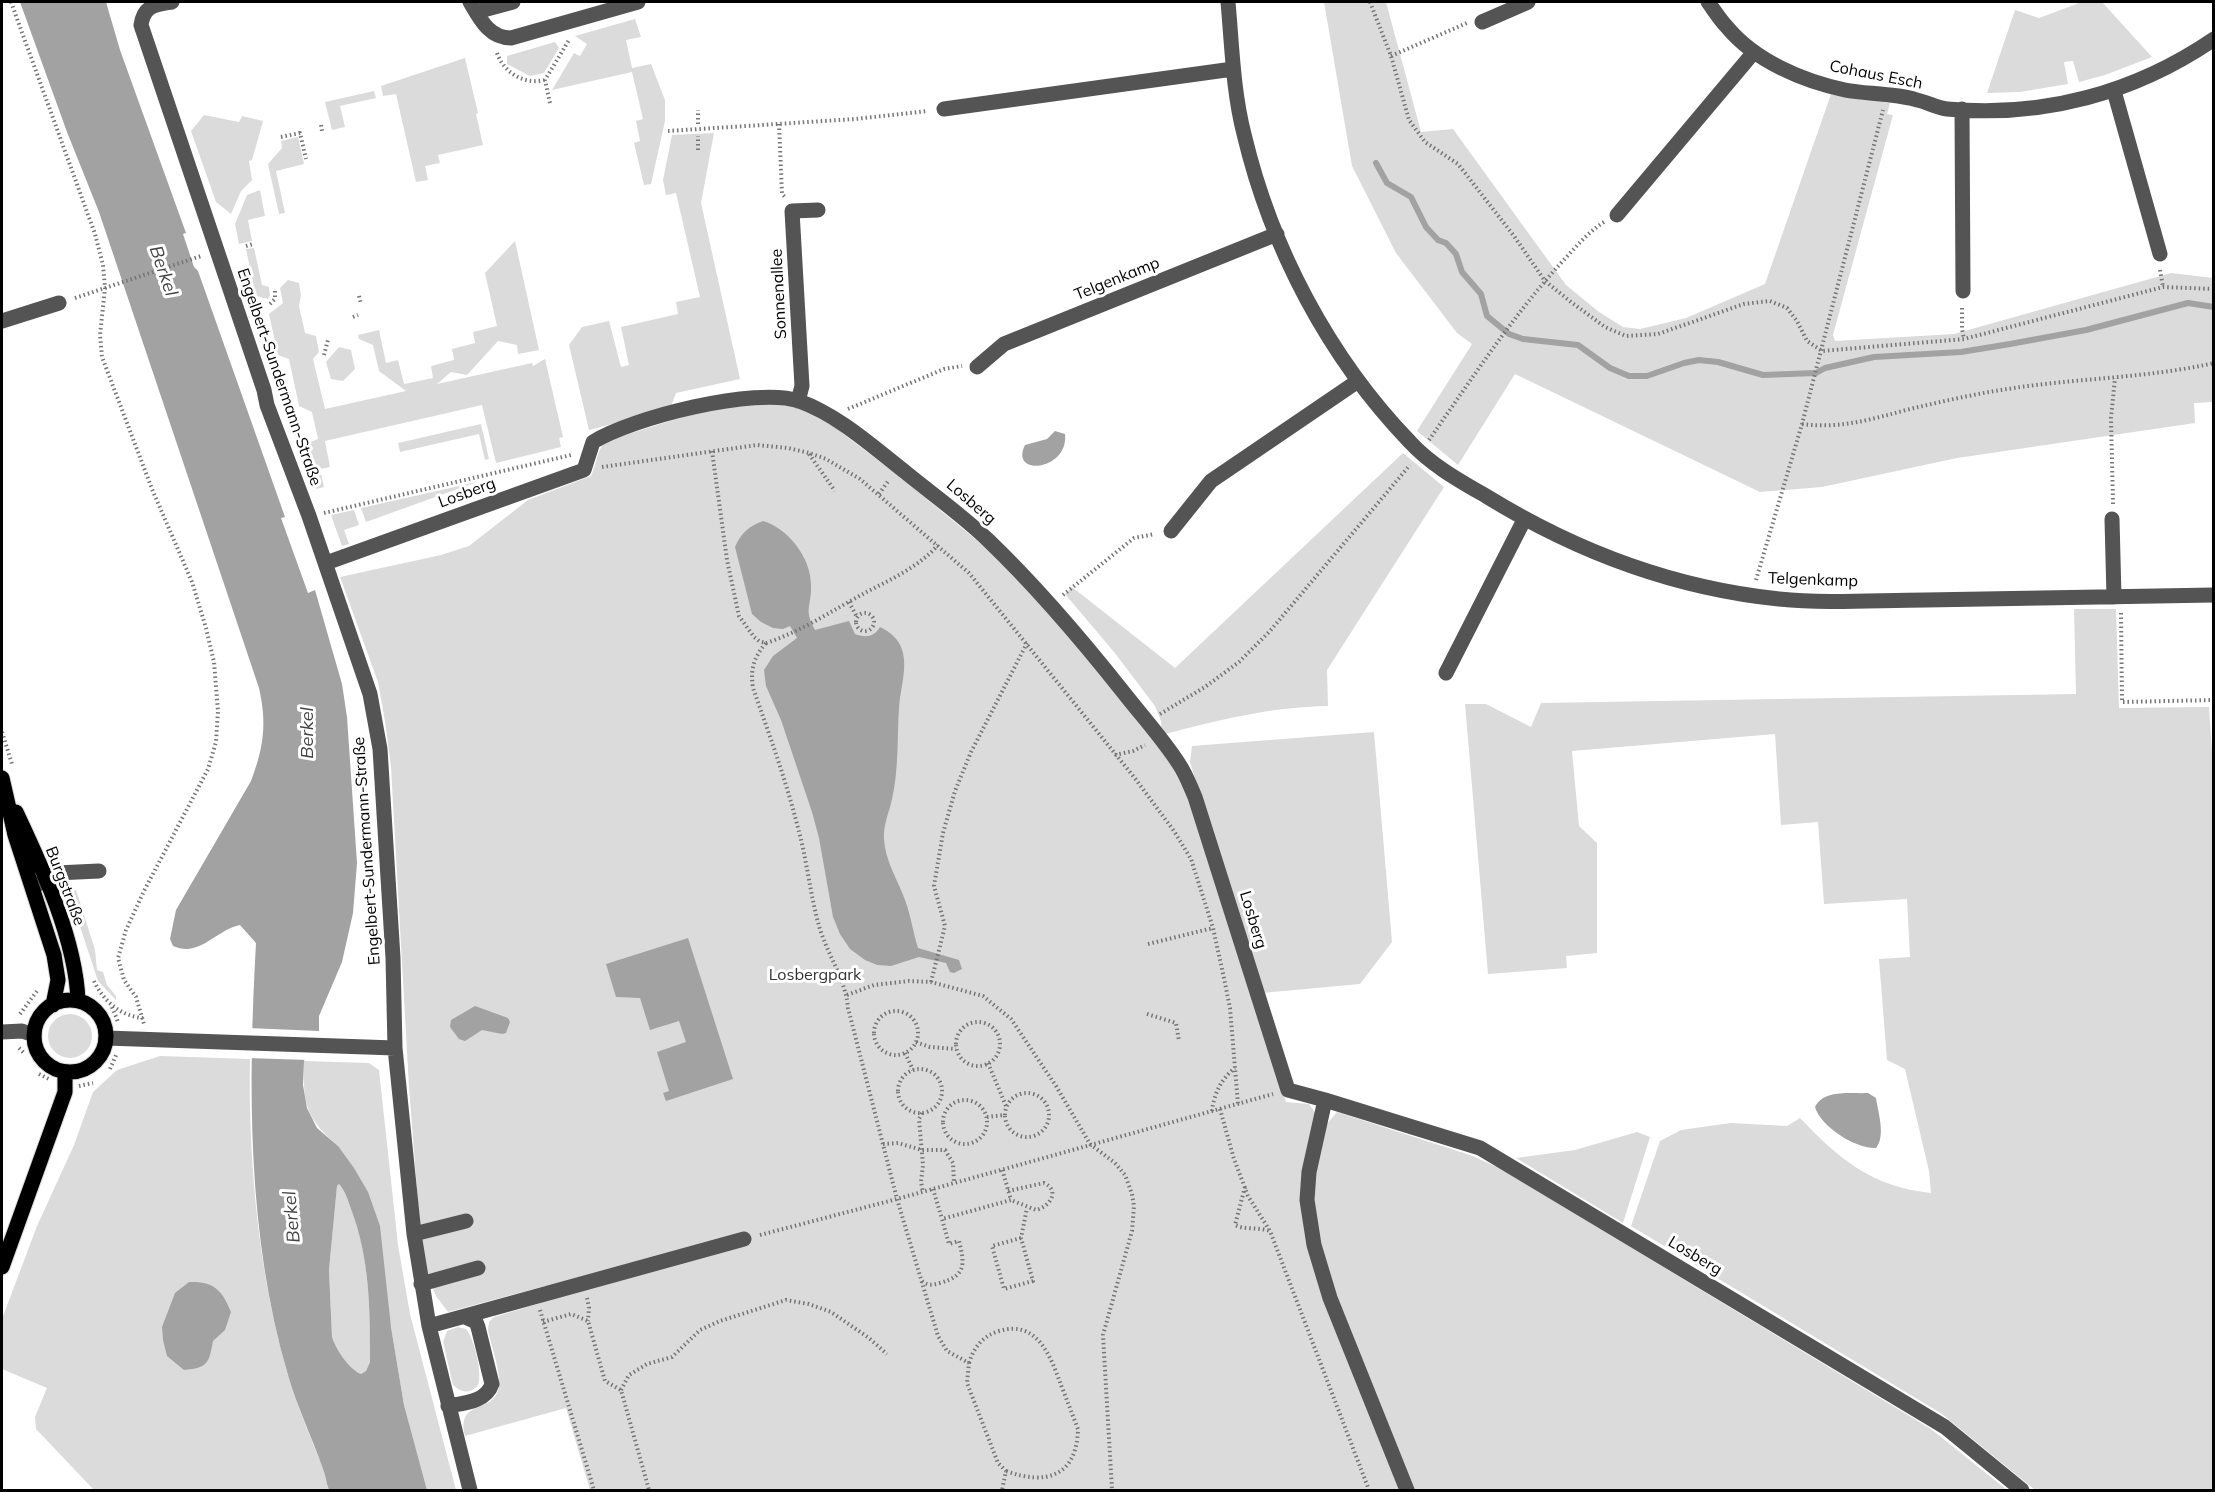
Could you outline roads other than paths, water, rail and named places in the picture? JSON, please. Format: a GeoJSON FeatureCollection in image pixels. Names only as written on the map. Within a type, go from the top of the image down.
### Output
{"type":"FeatureCollection","features":[{"type":"Feature","properties":{"kind":"main road","name":"Burgstraße"},"geometry":{"type":"LineString","coordinates":[[3,783],[39,884],[57,980],[53,1005]]}},
{"type":"Feature","properties":{"kind":"main road","name":"Burgstraße"},"geometry":{"type":"LineString","coordinates":[[39,884],[57,907],[77,978],[78,1001]]}},
{"type":"Feature","properties":{"kind":"main road"},"geometry":{"type":"LineString","coordinates":[[65,1001],[78,1001],[89,1006],[99,1015],[105,1026],[106,1038],[102,1053],[93,1064],[80,1071],[65,1072],[52,1068],[42,1059],[36,1048],[34,1035],[43,1012],[65,1001]]}},
{"type":"Feature","properties":{"kind":"main road"},"geometry":{"type":"LineString","coordinates":[[2,1267],[65,1092],[65,1072]]}},
{"type":"Feature","properties":{"kind":"street","name":"Engelbert-Sundermann-Straße"},"geometry":{"type":"LineString","coordinates":[[172,2],[148,8],[142,15],[141,25],[278,437],[326,563],[370,693],[380,749],[393,958],[395,1048],[414,1234],[429,1326],[470,1491]]}},
{"type":"Feature","properties":{"kind":"street"},"geometry":{"type":"LineString","coordinates":[[513,2],[473,7],[491,33],[502,38],[511,38],[638,2]]}},
{"type":"Feature","properties":{"kind":"street","name":"Telgenkamp"},"geometry":{"type":"LineString","coordinates":[[1228,2],[1233,69],[1243,132],[1260,191],[1306,298],[1328,338],[1358,381],[1410,443],[1455,478],[1524,520],[1589,550],[1645,572],[1780,599],[1826,601],[2214,595]]}},
{"type":"Feature","properties":{"kind":"street"},"geometry":{"type":"LineString","coordinates":[[1482,22],[1528,2]]}},
{"type":"Feature","properties":{"kind":"street","name":"Cohaus Esch"},"geometry":{"type":"LineString","coordinates":[[1708,2],[1727,28],[1754,52],[1812,81],[1843,90],[1916,99],[1944,108],[1989,111],[2070,103],[2114,91],[2153,75],[2214,39]]}},
{"type":"Feature","properties":{"kind":"street"},"geometry":{"type":"LineString","coordinates":[[1617,215],[1754,52]]}},
{"type":"Feature","properties":{"kind":"street"},"geometry":{"type":"LineString","coordinates":[[944,109],[1233,69]]}},
{"type":"Feature","properties":{"kind":"street"},"geometry":{"type":"LineString","coordinates":[[2114,91],[2160,254]]}},
{"type":"Feature","properties":{"kind":"street"},"geometry":{"type":"LineString","coordinates":[[1962,109],[1963,291]]}},
{"type":"Feature","properties":{"kind":"street","name":"Sonnenallee"},"geometry":{"type":"LineString","coordinates":[[798,401],[801,386],[792,211],[818,210]]}},
{"type":"Feature","properties":{"kind":"street","name":"Telgenkamp"},"geometry":{"type":"LineString","coordinates":[[977,367],[1004,344],[1277,234]]}},
{"type":"Feature","properties":{"kind":"street"},"geometry":{"type":"LineString","coordinates":[[2,321],[58,303]]}},
{"type":"Feature","properties":{"kind":"street"},"geometry":{"type":"LineString","coordinates":[[1171,531],[1211,481],[1358,381]]}},
{"type":"Feature","properties":{"kind":"street","name":"Losberg"},"geometry":{"type":"LineString","coordinates":[[326,563],[584,470],[593,442],[618,428],[654,417],[723,401],[780,397],[798,401],[828,416],[862,438],[933,493],[988,540],[1094,655],[1180,765],[1196,797],[1288,1090],[1480,1148],[1945,1427],[2022,1491]]}},
{"type":"Feature","properties":{"kind":"street"},"geometry":{"type":"LineString","coordinates":[[2112,519],[2117,597]]}},
{"type":"Feature","properties":{"kind":"street"},"geometry":{"type":"LineString","coordinates":[[1446,673],[1524,520]]}},
{"type":"Feature","properties":{"kind":"street"},"geometry":{"type":"LineString","coordinates":[[39,884],[56,873],[99,871]]}},
{"type":"Feature","properties":{"kind":"street"},"geometry":{"type":"LineString","coordinates":[[2,1032],[22,1031],[34,1035]]}},
{"type":"Feature","properties":{"kind":"street"},"geometry":{"type":"LineString","coordinates":[[106,1038],[395,1048]]}},
{"type":"Feature","properties":{"kind":"street"},"geometry":{"type":"LineString","coordinates":[[1324,1100],[1309,1172],[1307,1200],[1314,1245],[1330,1298],[1407,1491]]}},
{"type":"Feature","properties":{"kind":"street"},"geometry":{"type":"LineString","coordinates":[[414,1234],[466,1221]]}},
{"type":"Feature","properties":{"kind":"street"},"geometry":{"type":"LineString","coordinates":[[429,1326],[744,1239]]}},
{"type":"Feature","properties":{"kind":"street"},"geometry":{"type":"LineString","coordinates":[[421,1284],[478,1268]]}},
{"type":"Feature","properties":{"kind":"street"},"geometry":{"type":"LineString","coordinates":[[448,1406],[484,1396],[492,1384],[478,1327],[476,1323],[465,1317]]}},
{"type":"Feature","properties":{"kind":"water","name":"Berkel"},"geometry":{"type":"Polygon","coordinates":[[[20,2],[106,2],[120,50],[186,233],[183,234],[194,267],[198,271],[285,517],[281,518],[308,593],[315,590],[342,684],[347,717],[357,863],[353,913],[342,962],[319,1016],[319,1031],[304,1061],[303,1085],[307,1108],[317,1128],[338,1146],[354,1168],[368,1192],[380,1226],[391,1327],[404,1405],[427,1490],[329,1490],[288,1375],[265,1269],[258,1215],[252,1106],[256,943],[240,925],[191,948],[183,949],[173,946],[170,939],[176,910],[251,781],[263,735],[263,713],[259,688],[99,212],[20,2]],[[339,1184],[337,1186],[329,1270],[332,1337],[343,1358],[356,1372],[361,1374],[366,1371],[370,1362],[368,1285],[357,1228],[339,1184]]]}},
{"type":"Feature","properties":{"kind":"water"},"geometry":{"type":"Polygon","coordinates":[[[1055,431],[1065,434],[1064,446],[1058,456],[1040,465],[1025,462],[1022,455],[1025,445],[1047,439],[1055,431]]]}},
{"type":"Feature","properties":{"kind":"water"},"geometry":{"type":"Polygon","coordinates":[[[763,521],[789,537],[807,565],[811,592],[809,617],[815,630],[849,621],[855,634],[866,636],[872,635],[880,627],[895,637],[902,648],[904,667],[899,708],[897,765],[892,799],[884,829],[885,847],[889,863],[907,906],[918,948],[959,960],[962,969],[954,973],[950,972],[946,963],[919,957],[891,966],[877,965],[865,960],[850,949],[840,934],[833,917],[812,812],[781,720],[766,686],[764,670],[773,656],[797,638],[790,626],[783,629],[773,628],[752,614],[735,547],[746,531],[763,521]]]}},
{"type":"Feature","properties":{"kind":"water"},"geometry":{"type":"Polygon","coordinates":[[[688,938],[733,1079],[666,1101],[663,1093],[669,1091],[657,1052],[686,1042],[679,1021],[650,1030],[640,998],[616,997],[606,964],[688,938]]]}},
{"type":"Feature","properties":{"kind":"water"},"geometry":{"type":"Polygon","coordinates":[[[475,1006],[508,1018],[510,1022],[506,1033],[482,1030],[465,1041],[459,1039],[450,1027],[451,1020],[475,1006]]]}},
{"type":"Feature","properties":{"kind":"water"},"geometry":{"type":"Polygon","coordinates":[[[1868,1093],[1876,1098],[1880,1117],[1881,1131],[1876,1148],[1859,1145],[1840,1135],[1824,1122],[1815,1107],[1819,1101],[1831,1095],[1868,1093]]]}},
{"type":"Feature","properties":{"kind":"water"},"geometry":{"type":"Polygon","coordinates":[[[189,1282],[205,1283],[216,1288],[231,1312],[225,1330],[213,1341],[206,1363],[198,1368],[184,1370],[167,1356],[162,1327],[175,1293],[189,1282]]]}},
{"type":"Feature","properties":{"kind":"waterway"},"geometry":{"type":"LineString","coordinates":[[1376,163],[1387,183],[1411,197],[1426,227],[1456,254],[1462,272],[1481,294],[1487,316],[1509,334],[1523,339],[1578,345],[1610,368],[1629,376],[1647,376],[1699,360],[1718,362],[1763,375],[1816,373],[1825,368],[1874,357],[1961,352],[2086,330],[2188,303],[2214,307]]}},
{"type":"Feature","properties":{"kind":"park label","name":"Losbergpark"},"geometry":{"type":"Point","coordinates":[815,975]}}]}
